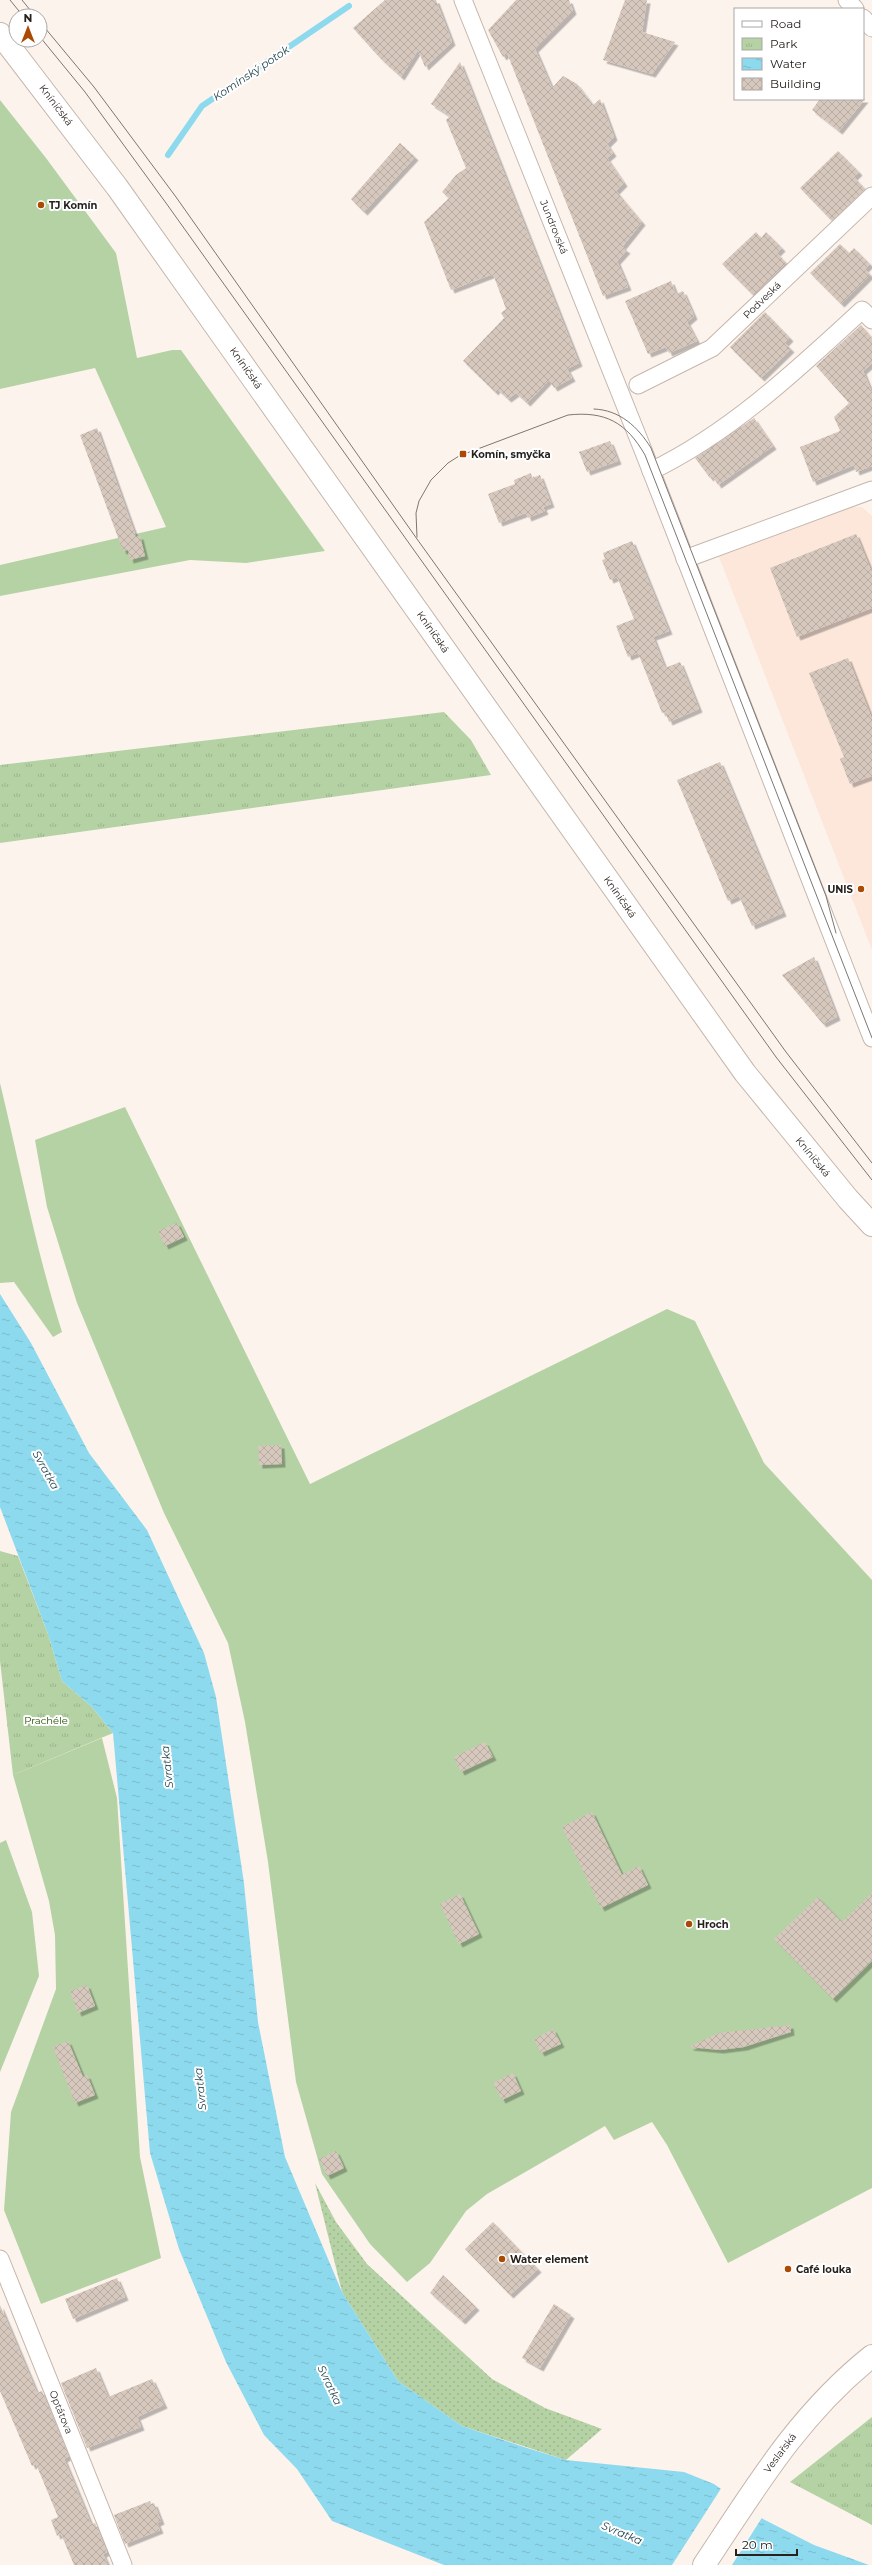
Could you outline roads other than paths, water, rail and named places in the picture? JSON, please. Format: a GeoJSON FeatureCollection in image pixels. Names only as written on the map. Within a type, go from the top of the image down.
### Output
{"type":"FeatureCollection","features":[{"type":"Feature","properties":{"kind":"main road","name":"Kníničská"},"geometry":{"type":"LineString","coordinates":[[0,34],[117,187],[745,1073],[848,1200],[872,1225]]}},
{"type":"Feature","properties":{"kind":"main road","name":"Veslařská"},"geometry":{"type":"LineString","coordinates":[[704,2565],[786,2442],[830,2393],[872,2356]]}},
{"type":"Feature","properties":{"kind":"street","name":"Jundrovská"},"geometry":{"type":"LineString","coordinates":[[463,0],[645,455],[872,1038]]}},
{"type":"Feature","properties":{"kind":"street"},"geometry":{"type":"LineString","coordinates":[[847,0],[854,8]]}},
{"type":"Feature","properties":{"kind":"street"},"geometry":{"type":"LineString","coordinates":[[864,19],[872,28]]}},
{"type":"Feature","properties":{"kind":"street","name":"Podveská"},"geometry":{"type":"LineString","coordinates":[[638,385],[712,348],[872,196]]}},
{"type":"Feature","properties":{"kind":"street"},"geometry":{"type":"LineString","coordinates":[[651,471],[674,460],[778,386],[862,310],[872,320]]}},
{"type":"Feature","properties":{"kind":"street"},"geometry":{"type":"LineString","coordinates":[[685,559],[872,490]]}},
{"type":"Feature","properties":{"kind":"street","name":"Optátova"},"geometry":{"type":"LineString","coordinates":[[0,2259],[123,2565]]}},
{"type":"Feature","properties":{"kind":"water","name":"Svratka"},"geometry":{"type":"Polygon","coordinates":[[[0,1294],[31,1343],[89,1453],[147,1530],[204,1653],[216,1697],[244,1883],[258,2022],[285,2157],[342,2292],[398,2381],[462,2426],[524,2447],[566,2460],[684,2472],[714,2484],[763,2519],[814,2545],[869,2565],[444,2565],[332,2521],[297,2469],[264,2435],[226,2362],[179,2249],[150,2153],[113,1733],[92,1707],[62,1681],[48,1634],[0,1507],[0,1294]]]}},
{"type":"Feature","properties":{"kind":"waterway","name":"Komínský potok"},"geometry":{"type":"LineString","coordinates":[[168,155],[202,106],[349,6]]}},
{"type":"Feature","properties":{"kind":"tram line"},"geometry":{"type":"LineString","coordinates":[[10,0],[16,8]]}},
{"type":"Feature","properties":{"kind":"tram line"},"geometry":{"type":"LineString","coordinates":[[22,0],[28,8]]}},
{"type":"Feature","properties":{"kind":"tram line"},"geometry":{"type":"LineString","coordinates":[[48,32],[94,87],[176,197],[417,539],[786,1052],[872,1163]]}},
{"type":"Feature","properties":{"kind":"tram line"},"geometry":{"type":"LineString","coordinates":[[48,47],[85,92],[166,203],[776,1057],[872,1180]]}},
{"type":"Feature","properties":{"kind":"tram line"},"geometry":{"type":"LineString","coordinates":[[594,409],[603,410],[620,416],[640,433],[651,448],[826,896],[836,933]]}},
{"type":"Feature","properties":{"kind":"tram line"},"geometry":{"type":"LineString","coordinates":[[417,537],[416,513],[419,501],[431,480],[448,463],[459,456],[568,415],[581,414],[604,417],[613,421],[630,434],[645,455],[872,1038]]}},
{"type":"Feature","properties":{"kind":"place","name":"TJ Komín"},"geometry":{"type":"Point","coordinates":[41,205]}},
{"type":"Feature","properties":{"kind":"place","name":"Komín, smyčka"},"geometry":{"type":"Point","coordinates":[463,454]}},
{"type":"Feature","properties":{"kind":"place","name":"UNIS"},"geometry":{"type":"Point","coordinates":[861,889]}},
{"type":"Feature","properties":{"kind":"place","name":"Hroch"},"geometry":{"type":"Point","coordinates":[689,1924]}},
{"type":"Feature","properties":{"kind":"place","name":"Water element"},"geometry":{"type":"Point","coordinates":[502,2259]}},
{"type":"Feature","properties":{"kind":"place","name":"Café louka"},"geometry":{"type":"Point","coordinates":[788,2269]}},
{"type":"Feature","properties":{"kind":"park label","name":"Prachéle"},"geometry":{"type":"Point","coordinates":[46,1720]}}]}
